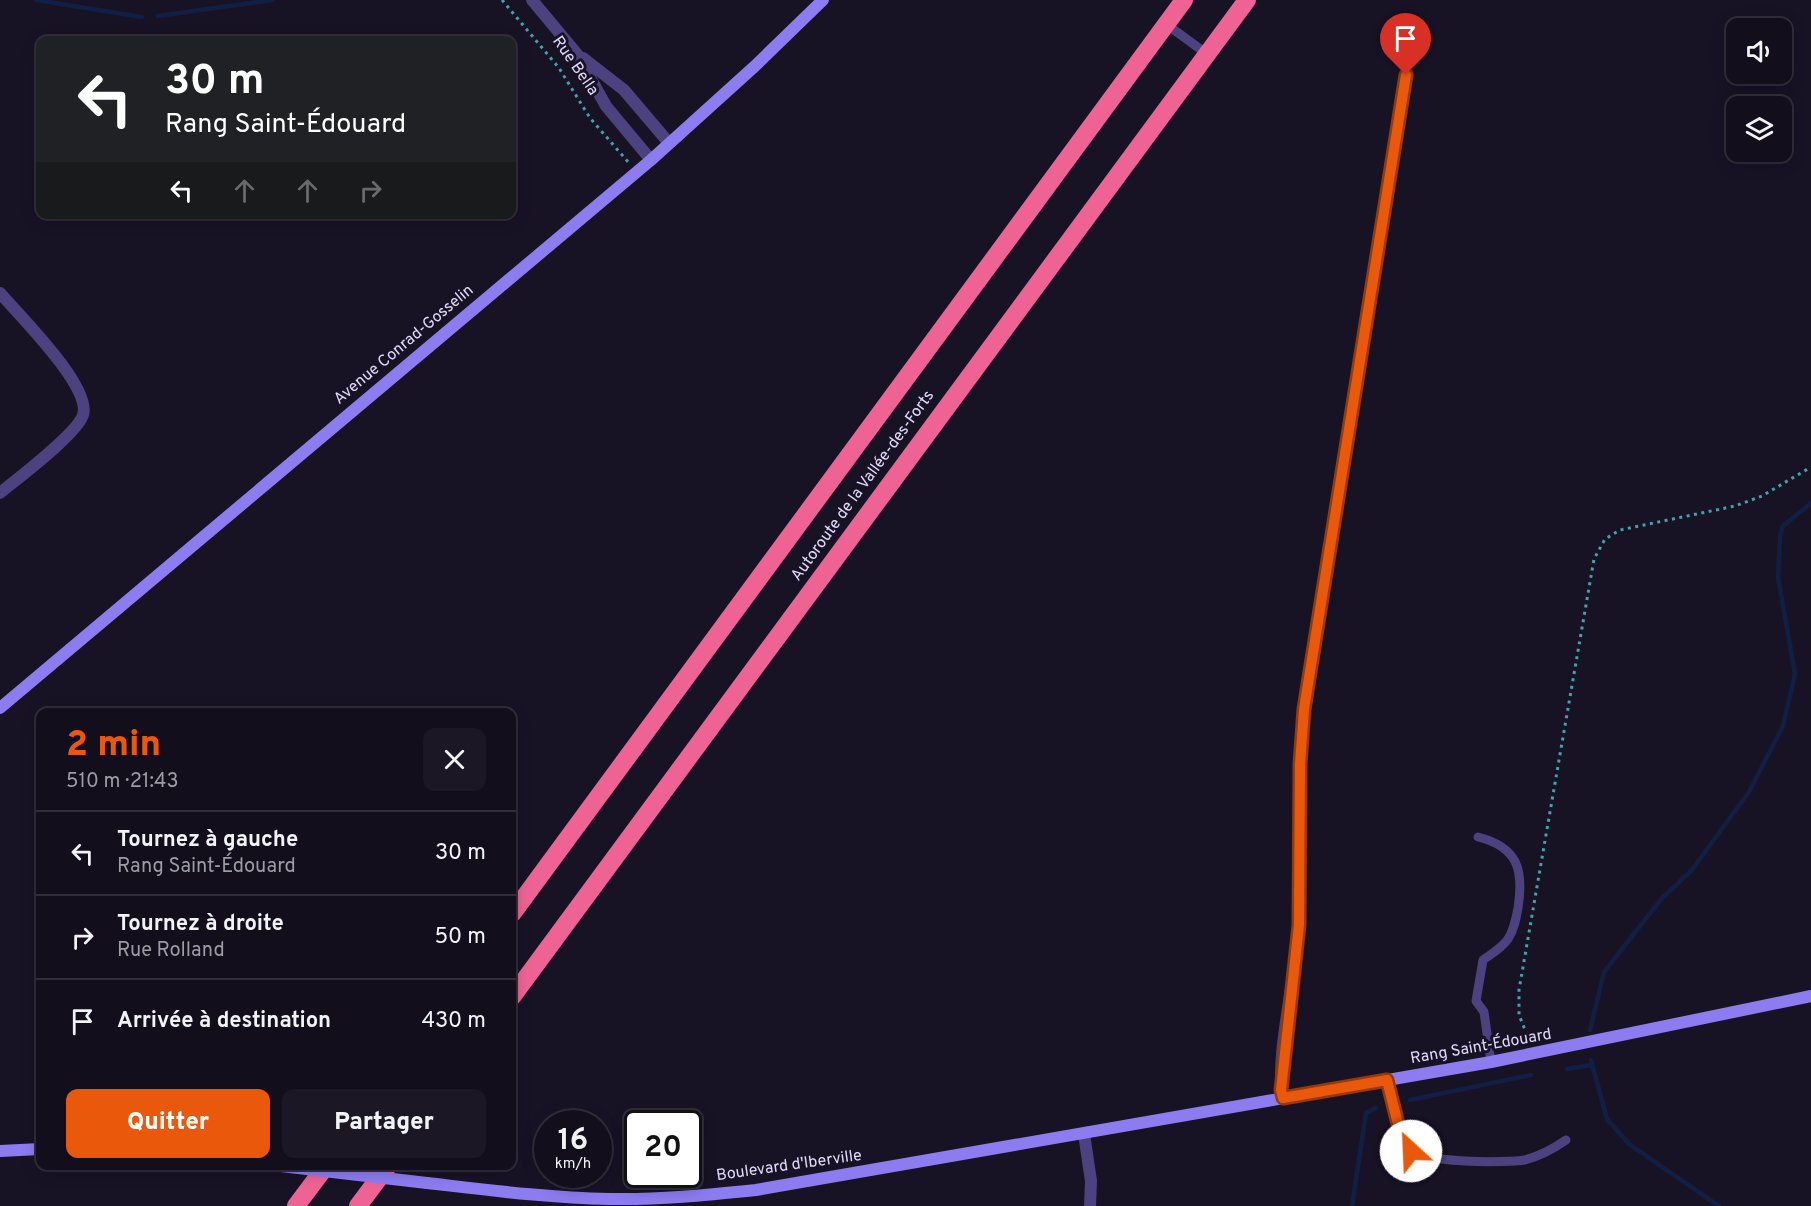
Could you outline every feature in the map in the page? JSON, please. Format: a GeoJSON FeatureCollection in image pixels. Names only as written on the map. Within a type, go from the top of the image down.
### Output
{"type":"FeatureCollection","features":[{"type":"Feature","properties":{"kind":"highway","name":"Autoroute de la Vallée-des-Forts"},"geometry":{"type":"LineString","coordinates":[[516,909],[1184,0]]}},
{"type":"Feature","properties":{"kind":"highway","name":"Autoroute de la Vallée-des-Forts"},"geometry":{"type":"LineString","coordinates":[[516,992],[1246,0]]}},
{"type":"Feature","properties":{"kind":"highway"},"geometry":{"type":"LineString","coordinates":[[296,1206],[323,1170]]}},
{"type":"Feature","properties":{"kind":"highway"},"geometry":{"type":"LineString","coordinates":[[358,1206],[385,1170]]}},
{"type":"Feature","properties":{"kind":"street","name":"Rue Bella"},"geometry":{"type":"LineString","coordinates":[[532,0],[577,54],[606,106],[651,160]]}},
{"type":"Feature","properties":{"kind":"street","name":"Avenue Conrad-Gosselin"},"geometry":{"type":"LineString","coordinates":[[0,708],[651,160],[755,66],[823,0]]}},
{"type":"Feature","properties":{"kind":"street","name":"Rue Bella"},"geometry":{"type":"LineString","coordinates":[[577,54],[624,90],[669,143]]}},
{"type":"Feature","properties":{"kind":"street"},"geometry":{"type":"LineString","coordinates":[[1283,1098],[1282,1062],[1299,925],[1300,764],[1304,709],[1406,75]]}},
{"type":"Feature","properties":{"kind":"street"},"geometry":{"type":"LineString","coordinates":[[0,293],[74,379],[84,397],[84,414],[74,429],[0,493]]}},
{"type":"Feature","properties":{"kind":"street","name":"Rang Saint-Édouard"},"geometry":{"type":"LineString","coordinates":[[1084,1134],[1539,1053],[1811,996]]}},
{"type":"Feature","properties":{"kind":"street"},"geometry":{"type":"LineString","coordinates":[[1084,1134],[1091,1180],[1090,1206]]}},
{"type":"Feature","properties":{"kind":"street","name":"Boulevard d'Iberville"},"geometry":{"type":"LineString","coordinates":[[315,1170],[574,1197],[633,1199],[774,1187],[1084,1134]]}},
{"type":"Feature","properties":{"kind":"street"},"geometry":{"type":"LineString","coordinates":[[0,1150],[36,1149]]}},
{"type":"Feature","properties":{"kind":"lane"},"geometry":{"type":"LineString","coordinates":[[1166,24],[1207,54]]}},
{"type":"Feature","properties":{"kind":"lane"},"geometry":{"type":"LineString","coordinates":[[1478,837],[1503,847],[1514,859],[1521,879],[1512,933],[1507,941],[1483,960],[1476,1001],[1484,1012],[1491,1062]]}},
{"type":"Feature","properties":{"kind":"lane"},"geometry":{"type":"LineString","coordinates":[[1387,1080],[1398,1124],[1411,1151],[1417,1156],[1444,1159],[1523,1160],[1551,1150],[1566,1140]]}},
{"type":"Feature","properties":{"kind":"path","name":"Rue Bella"},"geometry":{"type":"LineString","coordinates":[[502,0],[559,68],[590,118],[620,151]]}},
{"type":"Feature","properties":{"kind":"path"},"geometry":{"type":"LineString","coordinates":[[1539,1053],[1526,1036],[1519,1015],[1519,990],[1594,559],[1605,539],[1620,531],[1735,506],[1762,496],[1811,467]]}},
{"type":"Feature","properties":{"kind":"waterway"},"geometry":{"type":"LineString","coordinates":[[36,0],[142,17]]}},
{"type":"Feature","properties":{"kind":"waterway"},"geometry":{"type":"LineString","coordinates":[[158,16],[272,0]]}},
{"type":"Feature","properties":{"kind":"waterway"},"geometry":{"type":"LineString","coordinates":[[1590,1030],[1604,972],[1662,898],[1691,871],[1749,792],[1783,726],[1795,674],[1778,577],[1780,535],[1783,526],[1811,503]]}},
{"type":"Feature","properties":{"kind":"waterway"},"geometry":{"type":"LineString","coordinates":[[1591,1060],[1607,1119],[1629,1144],[1719,1206]]}},
{"type":"Feature","properties":{"kind":"waterway"},"geometry":{"type":"LineString","coordinates":[[1567,1069],[1591,1065]]}},
{"type":"Feature","properties":{"kind":"waterway"},"geometry":{"type":"LineString","coordinates":[[1410,1100],[1531,1075]]}},
{"type":"Feature","properties":{"kind":"waterway"},"geometry":{"type":"LineString","coordinates":[[1352,1206],[1366,1113],[1376,1108]]}},
{"type":"Feature","properties":{"kind":"route"},"geometry":{"type":"LineString","coordinates":[[1406,75],[1304,709],[1300,764],[1299,925],[1282,1062],[1281,1090],[1283,1098],[1387,1080],[1398,1124],[1411,1151]]}}]}
